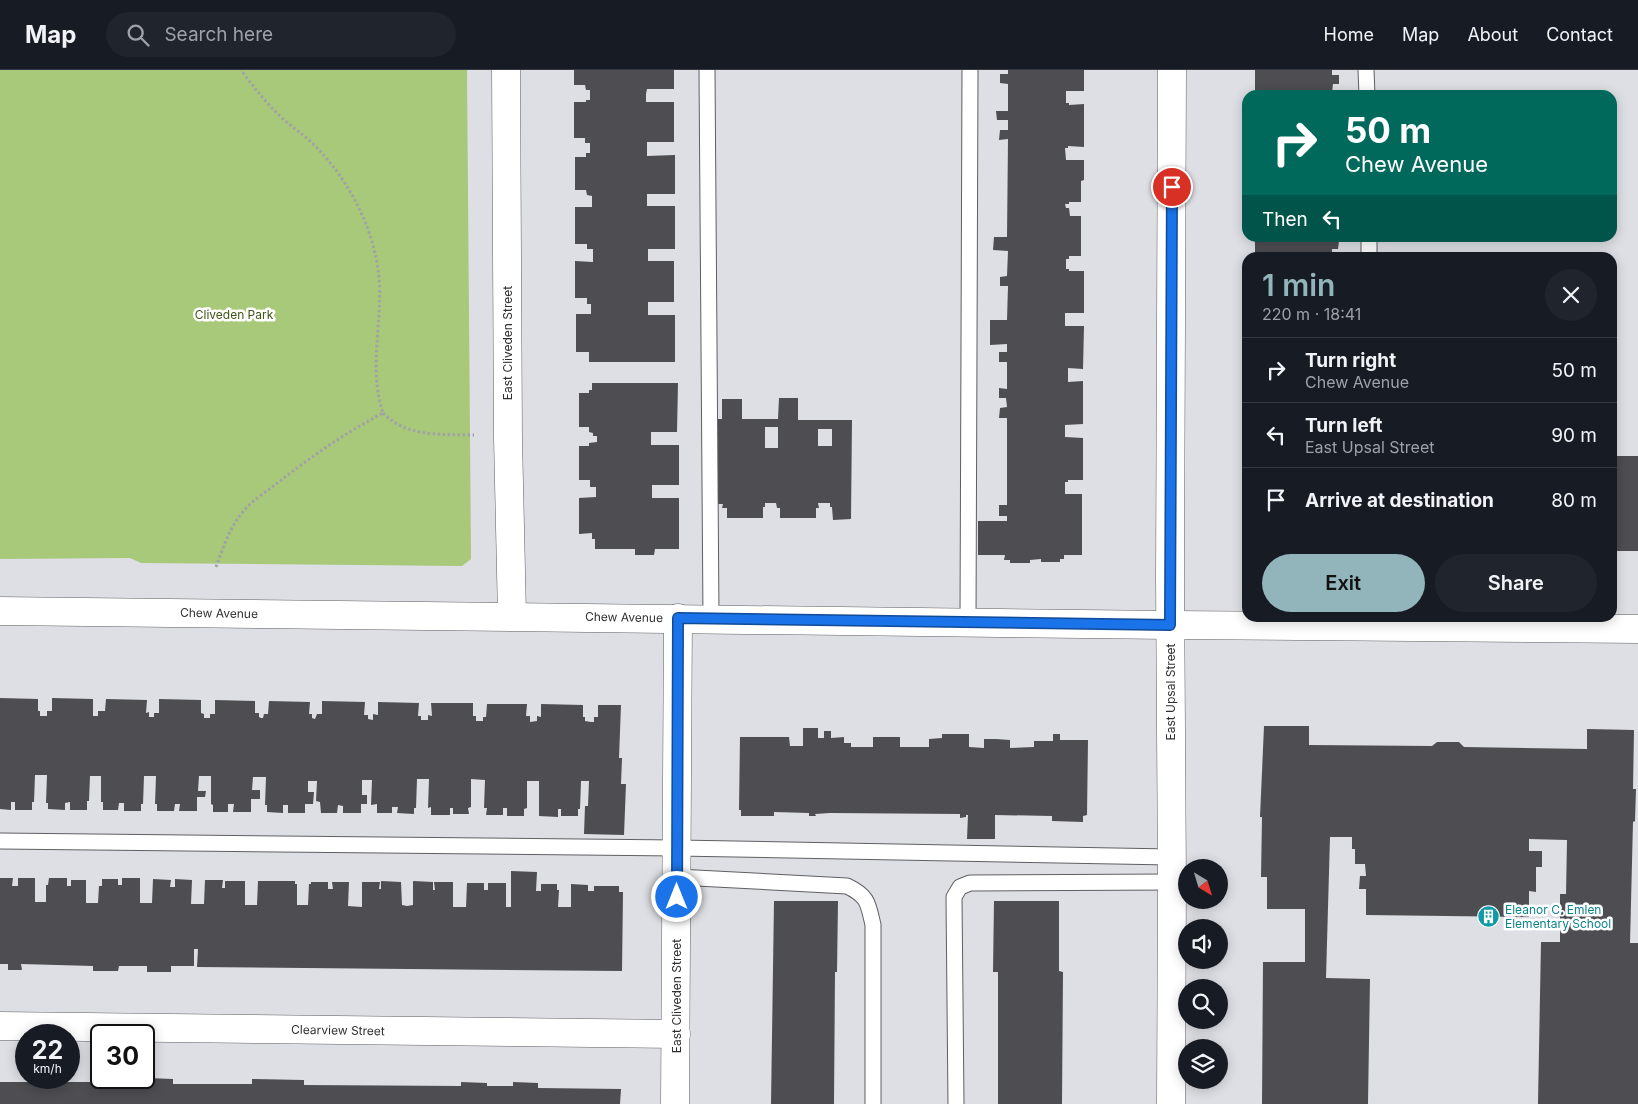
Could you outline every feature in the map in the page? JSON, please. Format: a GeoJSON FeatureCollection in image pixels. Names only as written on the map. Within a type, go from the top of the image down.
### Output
{"type":"FeatureCollection","features":[{"type":"Feature","properties":{"kind":"street","name":"East Cliveden Street"},"geometry":{"type":"LineString","coordinates":[[506,70],[508,428],[512,616]]}},
{"type":"Feature","properties":{"kind":"street","name":"East Upsal Street"},"geometry":{"type":"LineString","coordinates":[[1171,1104],[1172,70]]}},
{"type":"Feature","properties":{"kind":"street","name":"Chew Avenue"},"geometry":{"type":"LineString","coordinates":[[0,611],[711,618],[1170,625],[1371,622],[1638,629]]}},
{"type":"Feature","properties":{"kind":"street","name":"East Cliveden Street"},"geometry":{"type":"LineString","coordinates":[[675,1104],[678,618]]}},
{"type":"Feature","properties":{"kind":"street","name":"Clearview Street"},"geometry":{"type":"LineString","coordinates":[[0,1026],[676,1034]]}},
{"type":"Feature","properties":{"kind":"lane"},"geometry":{"type":"LineString","coordinates":[[707,70],[711,618]]}},
{"type":"Feature","properties":{"kind":"lane"},"geometry":{"type":"LineString","coordinates":[[968,622],[970,70]]}},
{"type":"Feature","properties":{"kind":"lane"},"geometry":{"type":"LineString","coordinates":[[1366,70],[1366,90]]}},
{"type":"Feature","properties":{"kind":"lane"},"geometry":{"type":"LineString","coordinates":[[0,841],[677,848],[1171,870]]}},
{"type":"Feature","properties":{"kind":"lane"},"geometry":{"type":"LineString","coordinates":[[956,1104],[954,896],[960,887],[970,883],[1171,870]]}},
{"type":"Feature","properties":{"kind":"lane"},"geometry":{"type":"LineString","coordinates":[[677,877],[847,886],[860,892],[868,904],[873,924],[873,1104]]}},
{"type":"Feature","properties":{"kind":"path"},"geometry":{"type":"LineString","coordinates":[[241,70],[255,90],[284,120],[310,141],[330,163],[349,188],[360,210],[373,245],[378,269],[380,294],[375,373],[378,398],[383,413],[392,422],[407,430],[424,434],[475,435]]}},
{"type":"Feature","properties":{"kind":"path"},"geometry":{"type":"LineString","coordinates":[[216,567],[226,539],[239,516],[290,472],[350,431],[383,413]]}},
{"type":"Feature","properties":{"kind":"green space","name":"Cliveden Park"},"geometry":{"type":"Polygon","coordinates":[[[0,70],[467,70],[471,559],[462,566],[141,563],[130,558],[0,559],[0,70]]]}},
{"type":"Feature","properties":{"kind":"building"},"geometry":{"type":"Polygon","coordinates":[[[574,70],[674,70],[674,89],[647,89],[646,102],[674,102],[674,142],[647,142],[647,156],[675,155],[675,194],[647,194],[647,206],[675,206],[675,249],[648,249],[648,261],[674,261],[674,302],[648,302],[648,315],[675,315],[675,362],[589,362],[589,352],[576,352],[576,314],[591,314],[591,304],[587,304],[587,298],[575,298],[575,261],[593,262],[593,249],[587,249],[587,244],[575,244],[575,207],[592,207],[592,196],[587,195],[586,190],[575,190],[575,157],[586,157],[586,153],[590,153],[590,143],[585,143],[585,138],[574,138],[574,102],[590,100],[590,90],[586,90],[585,85],[574,85],[574,70]]]}},
{"type":"Feature","properties":{"kind":"building"},"geometry":{"type":"Polygon","coordinates":[[[1008,70],[1084,70],[1084,91],[1066,91],[1066,103],[1069,103],[1069,105],[1084,104],[1084,147],[1068,146],[1068,148],[1065,148],[1066,160],[1084,160],[1081,202],[1065,204],[1066,208],[1069,208],[1070,216],[1081,216],[1081,256],[1069,256],[1069,259],[1066,259],[1066,269],[1069,269],[1069,271],[1084,271],[1084,313],[1065,313],[1065,326],[1084,326],[1083,369],[1068,368],[1068,382],[1083,381],[1083,424],[1065,425],[1065,437],[1083,438],[1083,480],[1068,480],[1068,482],[1065,482],[1065,494],[1082,494],[1082,555],[1064,555],[1064,559],[1060,559],[1060,562],[1041,562],[1041,559],[1030,560],[1030,563],[1010,563],[1010,560],[1004,560],[1005,555],[978,555],[978,521],[1007,521],[1007,516],[999,516],[999,505],[1007,505],[1007,418],[999,418],[1000,408],[1007,407],[1006,398],[999,398],[999,388],[1007,389],[1007,362],[999,362],[999,352],[1007,352],[1007,344],[990,345],[990,320],[1007,320],[1008,286],[1000,286],[1000,277],[1007,276],[1008,251],[993,250],[994,237],[1007,237],[1008,139],[999,140],[1000,130],[1008,130],[1008,120],[997,120],[996,111],[1008,111],[1008,84],[1000,83],[1000,74],[1008,74],[1008,70]]]}},
{"type":"Feature","properties":{"kind":"building"},"geometry":{"type":"Polygon","coordinates":[[[1255,70],[1332,70],[1332,75],[1339,75],[1339,84],[1333,84],[1332,90],[1255,90],[1255,70]]]}},
{"type":"Feature","properties":{"kind":"building"},"geometry":{"type":"Polygon","coordinates":[[[1255,242],[1339,242],[1338,249],[1332,249],[1332,252],[1255,252],[1255,242]]]}},
{"type":"Feature","properties":{"kind":"building"},"geometry":{"type":"Polygon","coordinates":[[[592,383],[678,383],[677,432],[651,432],[651,445],[679,445],[679,485],[652,485],[652,498],[679,498],[679,549],[655,549],[654,555],[635,555],[635,549],[595,549],[595,539],[592,539],[592,533],[579,534],[579,498],[596,497],[596,487],[590,487],[590,480],[579,480],[579,446],[589,446],[589,443],[597,442],[597,436],[593,436],[593,433],[589,432],[589,427],[579,427],[579,393],[589,393],[589,390],[592,390],[592,383]]]}},
{"type":"Feature","properties":{"kind":"building"},"geometry":{"type":"Polygon","coordinates":[[[779,398],[798,398],[798,420],[852,420],[851,519],[833,520],[830,503],[818,503],[819,508],[816,508],[816,518],[780,518],[780,508],[777,508],[776,503],[765,503],[763,518],[727,518],[727,508],[722,508],[723,504],[718,504],[718,419],[722,419],[722,399],[742,399],[742,419],[778,419],[779,398]],[[765,427],[765,448],[778,448],[778,427],[765,427]],[[818,429],[818,446],[832,446],[832,429],[818,429]]]}},
{"type":"Feature","properties":{"kind":"building"},"geometry":{"type":"Polygon","coordinates":[[[1617,456],[1638,456],[1638,551],[1617,551],[1617,456]]]}},
{"type":"Feature","properties":{"kind":"building"},"geometry":{"type":"Polygon","coordinates":[[[0,698],[38,699],[40,716],[47,716],[47,711],[52,711],[52,698],[93,699],[93,716],[98,716],[98,711],[105,711],[106,699],[147,700],[146,713],[149,712],[149,717],[154,717],[154,713],[159,713],[159,699],[201,700],[201,713],[204,714],[204,718],[210,718],[210,714],[215,714],[215,700],[255,701],[255,713],[259,713],[261,718],[263,718],[264,714],[268,714],[269,701],[310,702],[309,714],[312,714],[312,718],[315,719],[317,714],[322,714],[322,701],[365,702],[364,715],[368,715],[368,719],[373,720],[373,714],[378,715],[378,702],[419,703],[418,716],[421,716],[421,720],[428,720],[428,715],[432,716],[431,703],[473,703],[473,716],[476,716],[476,721],[483,721],[483,717],[486,717],[487,704],[527,704],[526,716],[530,716],[530,722],[537,721],[537,716],[541,717],[541,704],[583,705],[583,717],[585,717],[585,721],[591,722],[594,722],[594,717],[598,717],[598,705],[621,705],[619,758],[622,758],[621,784],[626,784],[624,835],[584,834],[585,806],[588,806],[589,781],[581,781],[578,816],[561,816],[561,809],[558,809],[558,817],[539,816],[539,781],[527,781],[527,808],[524,809],[524,816],[507,816],[507,808],[503,808],[503,815],[486,815],[487,808],[484,808],[485,780],[471,779],[471,807],[468,808],[469,814],[453,814],[453,808],[450,808],[450,815],[431,815],[431,807],[428,808],[429,779],[417,779],[414,814],[397,813],[398,807],[392,807],[392,813],[377,813],[377,804],[371,805],[372,780],[362,780],[362,795],[367,795],[367,804],[361,804],[361,813],[343,813],[343,806],[338,805],[337,813],[321,813],[320,802],[316,801],[317,781],[308,781],[308,792],[314,792],[313,804],[305,804],[305,813],[288,813],[288,805],[283,805],[283,813],[267,812],[267,805],[265,805],[266,777],[253,777],[252,790],[260,790],[260,799],[251,799],[251,812],[233,812],[234,804],[228,804],[228,812],[213,812],[213,805],[211,804],[211,776],[199,776],[198,791],[206,791],[205,797],[197,797],[197,811],[179,811],[180,804],[175,804],[174,811],[157,811],[157,804],[155,804],[156,776],[144,776],[141,811],[124,811],[124,803],[119,803],[118,810],[103,810],[103,802],[101,802],[101,776],[90,776],[87,810],[70,810],[70,802],[65,803],[65,810],[48,809],[48,803],[46,803],[47,775],[35,775],[32,810],[15,810],[15,802],[11,802],[11,810],[0,809],[0,698]]]}},
{"type":"Feature","properties":{"kind":"building","name":"Eleanor C. Emlen Elementary School"},"geometry":{"type":"Polygon","coordinates":[[[1264,726],[1309,726],[1309,745],[1432,746],[1437,742],[1459,742],[1464,747],[1587,749],[1587,729],[1634,730],[1633,789],[1636,789],[1635,821],[1633,822],[1630,943],[1638,943],[1638,1104],[1538,1104],[1541,942],[1560,942],[1560,894],[1566,894],[1567,840],[1529,839],[1529,851],[1542,851],[1542,867],[1536,867],[1536,892],[1529,891],[1529,917],[1366,915],[1366,889],[1359,889],[1360,876],[1366,876],[1365,864],[1355,864],[1355,849],[1352,849],[1352,837],[1330,837],[1326,978],[1370,979],[1368,1104],[1262,1104],[1263,962],[1305,962],[1305,909],[1267,909],[1267,877],[1261,877],[1262,817],[1260,817],[1264,726]]]}},
{"type":"Feature","properties":{"kind":"building"},"geometry":{"type":"Polygon","coordinates":[[[803,728],[818,728],[818,738],[824,738],[824,731],[831,731],[831,738],[844,737],[844,743],[851,743],[851,747],[873,747],[873,737],[900,737],[900,747],[929,747],[929,739],[942,738],[942,734],[969,734],[969,747],[984,748],[984,739],[1010,740],[1010,748],[1034,747],[1034,741],[1053,741],[1053,734],[1060,734],[1060,740],[1088,740],[1087,815],[1083,816],[1083,822],[1052,821],[1052,816],[995,815],[995,839],[967,839],[968,815],[960,818],[960,814],[830,813],[809,816],[809,813],[774,812],[774,816],[741,816],[741,810],[739,810],[740,737],[789,737],[790,746],[803,746],[803,728]]]}},
{"type":"Feature","properties":{"kind":"building"},"geometry":{"type":"Polygon","coordinates":[[[511,871],[537,872],[536,891],[541,891],[541,884],[557,884],[557,890],[559,890],[558,907],[571,907],[571,884],[588,885],[588,891],[594,891],[594,886],[619,886],[619,892],[623,892],[622,971],[197,967],[198,949],[194,949],[194,966],[171,966],[171,972],[147,972],[147,966],[119,966],[118,971],[93,971],[93,966],[21,964],[22,970],[8,970],[8,964],[0,964],[0,878],[13,878],[12,886],[18,886],[18,878],[35,878],[35,902],[46,902],[46,885],[48,885],[49,878],[67,878],[67,886],[71,886],[71,880],[86,880],[86,903],[98,903],[99,886],[102,886],[102,879],[118,879],[118,885],[122,885],[122,878],[140,878],[140,903],[152,903],[153,879],[171,880],[170,887],[175,887],[175,879],[192,880],[191,904],[204,904],[205,880],[223,880],[222,888],[225,888],[225,881],[245,881],[245,905],[257,905],[258,881],[295,881],[295,884],[297,884],[297,905],[308,905],[309,884],[311,882],[328,882],[328,889],[333,889],[332,882],[349,882],[348,906],[362,907],[362,882],[380,882],[379,889],[381,889],[381,881],[401,882],[402,905],[407,906],[413,905],[413,881],[433,882],[433,890],[435,890],[434,882],[453,882],[453,907],[466,907],[467,883],[484,883],[484,890],[488,890],[488,883],[506,883],[506,907],[511,907],[511,871]]]}},
{"type":"Feature","properties":{"kind":"building"},"geometry":{"type":"Polygon","coordinates":[[[774,901],[838,901],[837,972],[835,972],[834,1104],[771,1104],[774,901]]]}},
{"type":"Feature","properties":{"kind":"building"},"geometry":{"type":"Polygon","coordinates":[[[994,901],[1059,901],[1059,971],[1063,972],[1062,1104],[998,1104],[998,972],[993,972],[994,901]]]}},
{"type":"Feature","properties":{"kind":"building"},"geometry":{"type":"Polygon","coordinates":[[[155,1078],[173,1079],[173,1084],[252,1084],[252,1079],[304,1080],[304,1085],[461,1086],[461,1082],[487,1083],[487,1086],[513,1086],[513,1082],[538,1083],[538,1088],[621,1089],[620,1104],[0,1104],[0,1082],[15,1082],[15,1089],[80,1089],[80,1082],[90,1082],[90,1089],[155,1089],[155,1078]]]}},
{"type":"Feature","properties":{"kind":"place","name":"Eleanor C. Emlen Elementary School"},"geometry":{"type":"Point","coordinates":[1489,916]}},
{"type":"Feature","properties":{"kind":"route"},"geometry":{"type":"LineString","coordinates":[[677,897],[678,618],[1170,625],[1172,187]]}}]}
